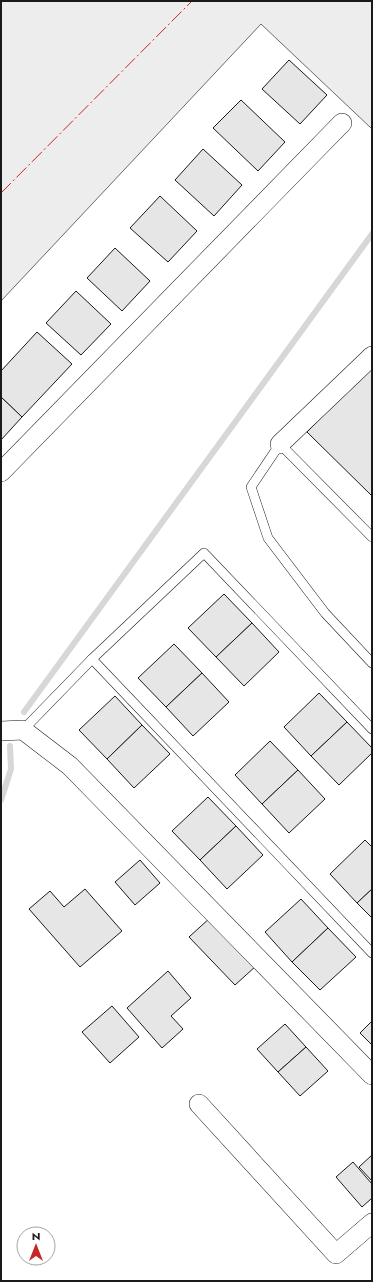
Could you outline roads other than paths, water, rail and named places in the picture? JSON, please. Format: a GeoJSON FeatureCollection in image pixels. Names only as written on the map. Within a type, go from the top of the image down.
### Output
{"type":"FeatureCollection","features":[{"type":"Feature","properties":{"kind":"street"},"geometry":{"type":"LineString","coordinates":[[1,472],[342,123]]}},
{"type":"Feature","properties":{"kind":"street"},"geometry":{"type":"LineString","coordinates":[[280,444],[372,356]]}},
{"type":"Feature","properties":{"kind":"street"},"geometry":{"type":"LineString","coordinates":[[1,731],[23,730],[70,766],[372,1075]]}},
{"type":"Feature","properties":{"kind":"street"},"geometry":{"type":"LineString","coordinates":[[199,1104],[336,1254],[372,1223]]}},
{"type":"Feature","properties":{"kind":"lane"},"geometry":{"type":"LineString","coordinates":[[372,536],[280,444],[251,487],[268,538],[325,613],[372,663]]}},
{"type":"Feature","properties":{"kind":"lane"},"geometry":{"type":"LineString","coordinates":[[23,730],[92,659],[204,553],[372,729]]}},
{"type":"Feature","properties":{"kind":"lane"},"geometry":{"type":"LineString","coordinates":[[92,659],[372,953]]}},
{"type":"Feature","properties":{"kind":"waterway"},"geometry":{"type":"LineString","coordinates":[[24,712],[372,234]]}},
{"type":"Feature","properties":{"kind":"waterway"},"geometry":{"type":"LineString","coordinates":[[1,800],[11,769],[10,746]]}}]}
